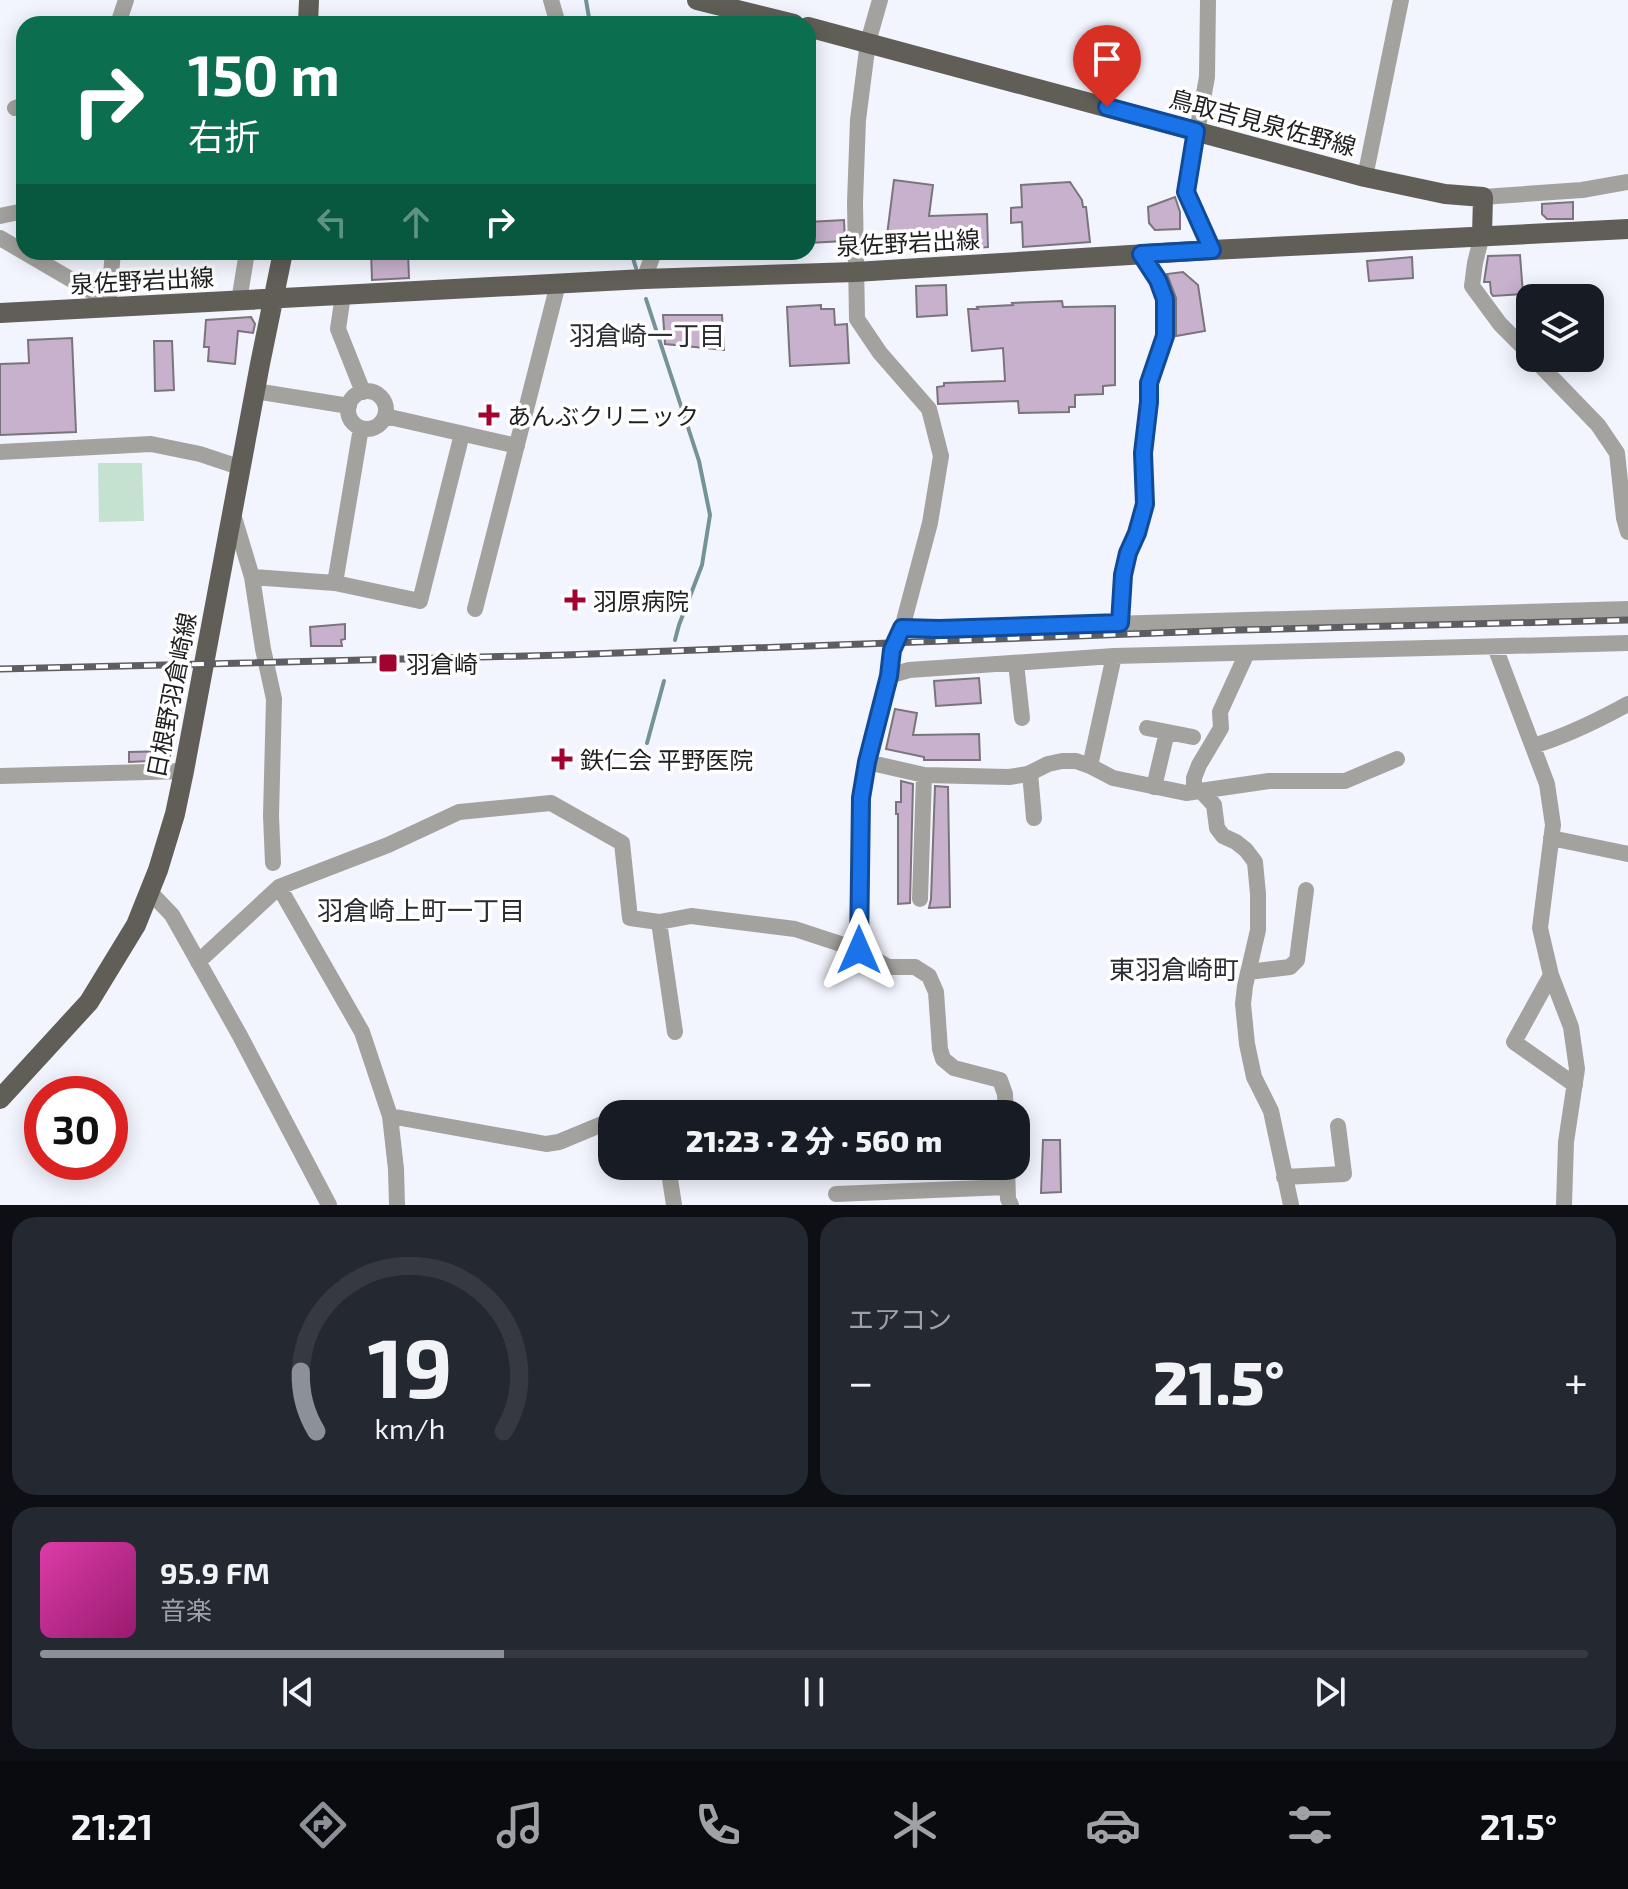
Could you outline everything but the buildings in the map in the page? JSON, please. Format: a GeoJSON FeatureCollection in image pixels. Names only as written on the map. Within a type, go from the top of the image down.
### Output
{"type":"FeatureCollection","features":[{"type":"Feature","properties":{"kind":"main road"},"geometry":{"type":"LineString","coordinates":[[697,0],[762,16]]}},
{"type":"Feature","properties":{"kind":"main road","name":"鳥取吉見泉佐野線"},"geometry":{"type":"LineString","coordinates":[[816,29],[1365,177],[1445,194],[1483,197]]}},
{"type":"Feature","properties":{"kind":"main road"},"geometry":{"type":"LineString","coordinates":[[1482,235],[1483,197]]}},
{"type":"Feature","properties":{"kind":"main road","name":"泉佐野岩出線"},"geometry":{"type":"LineString","coordinates":[[0,313],[108,304],[239,301],[644,279],[855,272],[1628,229]]}},
{"type":"Feature","properties":{"kind":"main road","name":"日根野羽倉崎線"},"geometry":{"type":"LineString","coordinates":[[0,1099],[89,1002],[136,925],[150,892],[175,814],[184,771],[281,260]]}},
{"type":"Feature","properties":{"kind":"street"},"geometry":{"type":"LineString","coordinates":[[859,950],[860,812],[867,762],[889,676],[892,650],[902,628],[930,523],[941,456],[929,409],[880,353],[857,319],[855,202],[858,120],[868,42],[880,0]]}},
{"type":"Feature","properties":{"kind":"street"},"geometry":{"type":"LineString","coordinates":[[1208,0],[1207,77],[1186,192],[1212,250]]}},
{"type":"Feature","properties":{"kind":"street"},"geometry":{"type":"LineString","coordinates":[[1365,177],[1401,0]]}},
{"type":"Feature","properties":{"kind":"street"},"geometry":{"type":"LineString","coordinates":[[1483,197],[1582,190],[1628,182]]}},
{"type":"Feature","properties":{"kind":"street"},"geometry":{"type":"LineString","coordinates":[[1482,235],[1472,286],[1516,340]]}},
{"type":"Feature","properties":{"kind":"street"},"geometry":{"type":"LineString","coordinates":[[1120,623],[1123,575],[1145,504],[1143,453],[1149,383],[1165,336],[1165,299],[1158,280],[1141,254]]}},
{"type":"Feature","properties":{"kind":"street"},"geometry":{"type":"LineString","coordinates":[[36,260],[108,304],[112,260]]}},
{"type":"Feature","properties":{"kind":"street"},"geometry":{"type":"LineString","coordinates":[[239,301],[246,260]]}},
{"type":"Feature","properties":{"kind":"street"},"geometry":{"type":"LineString","coordinates":[[644,279],[651,260]]}},
{"type":"Feature","properties":{"kind":"street"},"geometry":{"type":"LineString","coordinates":[[475,609],[558,284]]}},
{"type":"Feature","properties":{"kind":"street"},"geometry":{"type":"LineString","coordinates":[[343,295],[338,329],[363,392]]}},
{"type":"Feature","properties":{"kind":"street"},"geometry":{"type":"LineString","coordinates":[[1547,372],[1598,425],[1617,453],[1628,532]]}},
{"type":"Feature","properties":{"kind":"street"},"geometry":{"type":"LineString","coordinates":[[255,391],[349,406]]}},
{"type":"Feature","properties":{"kind":"street"},"geometry":{"type":"LineString","coordinates":[[363,392],[376,394],[386,409],[385,416],[373,428],[361,428],[352,422],[349,406],[352,398],[363,392]]}},
{"type":"Feature","properties":{"kind":"street"},"geometry":{"type":"LineString","coordinates":[[385,416],[517,446]]}},
{"type":"Feature","properties":{"kind":"street"},"geometry":{"type":"LineString","coordinates":[[335,583],[361,428]]}},
{"type":"Feature","properties":{"kind":"street"},"geometry":{"type":"LineString","coordinates":[[252,577],[335,583],[420,601],[462,434]]}},
{"type":"Feature","properties":{"kind":"street"},"geometry":{"type":"LineString","coordinates":[[0,452],[151,444],[200,454],[242,468]]}},
{"type":"Feature","properties":{"kind":"street"},"geometry":{"type":"LineString","coordinates":[[233,512],[252,577],[274,699],[273,863]]}},
{"type":"Feature","properties":{"kind":"street"},"geometry":{"type":"LineString","coordinates":[[902,628],[1628,609]]}},
{"type":"Feature","properties":{"kind":"street"},"geometry":{"type":"LineString","coordinates":[[889,676],[909,670],[1114,656],[1628,643]]}},
{"type":"Feature","properties":{"kind":"street"},"geometry":{"type":"LineString","coordinates":[[1495,647],[1547,784],[1553,825],[1540,928],[1551,975],[1571,1027],[1577,1069],[1566,1142],[1564,1205]]}},
{"type":"Feature","properties":{"kind":"street"},"geometry":{"type":"LineString","coordinates":[[1247,653],[1220,712],[1221,728],[1194,778],[1198,792],[1214,805],[1217,828],[1223,836],[1246,850],[1255,862],[1258,930],[1243,1004],[1247,1044],[1254,1077],[1271,1111],[1291,1205]]}},
{"type":"Feature","properties":{"kind":"street"},"geometry":{"type":"LineString","coordinates":[[1090,766],[1114,656]]}},
{"type":"Feature","properties":{"kind":"street"},"geometry":{"type":"LineString","coordinates":[[1016,663],[1022,718]]}},
{"type":"Feature","properties":{"kind":"street"},"geometry":{"type":"LineString","coordinates":[[1533,746],[1593,724],[1628,704]]}},
{"type":"Feature","properties":{"kind":"street"},"geometry":{"type":"LineString","coordinates":[[1147,728],[1193,737]]}},
{"type":"Feature","properties":{"kind":"street"},"geometry":{"type":"LineString","coordinates":[[1154,787],[1167,732]]}},
{"type":"Feature","properties":{"kind":"street"},"geometry":{"type":"LineString","coordinates":[[867,762],[924,775],[1009,777],[1030,773],[1048,764],[1076,761],[1113,778],[1186,793],[1269,781],[1345,781],[1397,759]]}},
{"type":"Feature","properties":{"kind":"street"},"geometry":{"type":"LineString","coordinates":[[0,776],[184,771]]}},
{"type":"Feature","properties":{"kind":"street"},"geometry":{"type":"LineString","coordinates":[[1030,773],[1034,818]]}},
{"type":"Feature","properties":{"kind":"street"},"geometry":{"type":"LineString","coordinates":[[920,899],[924,775]]}},
{"type":"Feature","properties":{"kind":"street"},"geometry":{"type":"LineString","coordinates":[[198,962],[279,887],[388,845],[459,812],[551,803],[622,843],[630,918],[659,922],[691,916],[795,929],[859,950],[888,967],[915,967],[929,976],[936,992],[943,1059],[954,1068],[1000,1080],[1005,1100]]}},
{"type":"Feature","properties":{"kind":"street"},"geometry":{"type":"LineString","coordinates":[[1551,838],[1628,854]]}},
{"type":"Feature","properties":{"kind":"street"},"geometry":{"type":"LineString","coordinates":[[279,887],[362,1032],[390,1116],[397,1205]]}},
{"type":"Feature","properties":{"kind":"street"},"geometry":{"type":"LineString","coordinates":[[1248,972],[1290,967],[1297,960],[1306,890]]}},
{"type":"Feature","properties":{"kind":"street"},"geometry":{"type":"LineString","coordinates":[[150,892],[172,915],[329,1205]]}},
{"type":"Feature","properties":{"kind":"street"},"geometry":{"type":"LineString","coordinates":[[659,922],[675,1032]]}},
{"type":"Feature","properties":{"kind":"street"},"geometry":{"type":"LineString","coordinates":[[1551,975],[1514,1042],[1575,1085]]}},
{"type":"Feature","properties":{"kind":"street"},"geometry":{"type":"LineString","coordinates":[[390,1116],[546,1144],[559,1142],[598,1126]]}},
{"type":"Feature","properties":{"kind":"street"},"geometry":{"type":"LineString","coordinates":[[1284,1177],[1344,1174],[1338,1126]]}},
{"type":"Feature","properties":{"kind":"street"},"geometry":{"type":"LineString","coordinates":[[670,1180],[674,1205]]}},
{"type":"Feature","properties":{"kind":"street"},"geometry":{"type":"LineString","coordinates":[[1007,1180],[1011,1205]]}},
{"type":"Feature","properties":{"kind":"street"},"geometry":{"type":"LineString","coordinates":[[836,1194],[942,1197],[1007,1187]]}},
{"type":"Feature","properties":{"kind":"green space"},"geometry":{"type":"Polygon","coordinates":[[[98,463],[142,463],[144,521],[99,522],[98,463]]]}},
{"type":"Feature","properties":{"kind":"waterway"},"geometry":{"type":"LineString","coordinates":[[586,0],[589,16]]}},
{"type":"Feature","properties":{"kind":"waterway"},"geometry":{"type":"LineString","coordinates":[[634,260],[636,268]]}},
{"type":"Feature","properties":{"kind":"waterway"},"geometry":{"type":"LineString","coordinates":[[646,299],[699,461],[710,515],[702,565],[675,640]]}},
{"type":"Feature","properties":{"kind":"waterway"},"geometry":{"type":"LineString","coordinates":[[647,743],[664,681]]}},
{"type":"Feature","properties":{"kind":"railway"},"geometry":{"type":"LineString","coordinates":[[0,669],[564,655],[1238,630],[1628,620]]}},
{"type":"Feature","properties":{"kind":"place","name":"あんぶクリニック"},"geometry":{"type":"Point","coordinates":[489,415]}},
{"type":"Feature","properties":{"kind":"place","name":"羽原病院"},"geometry":{"type":"Point","coordinates":[575,600]}},
{"type":"Feature","properties":{"kind":"place","name":"羽倉崎"},"geometry":{"type":"Point","coordinates":[388,663]}},
{"type":"Feature","properties":{"kind":"place","name":"鉄仁会 平野医院"},"geometry":{"type":"Point","coordinates":[562,759]}},
{"type":"Feature","properties":{"kind":"district","name":"羽倉崎一丁目"},"geometry":{"type":"Point","coordinates":[647,334]}},
{"type":"Feature","properties":{"kind":"district","name":"羽倉崎上町一丁目"},"geometry":{"type":"Point","coordinates":[421,909]}},
{"type":"Feature","properties":{"kind":"district","name":"東羽倉崎町"},"geometry":{"type":"Point","coordinates":[1174,968]}},
{"type":"Feature","properties":{"kind":"route"},"geometry":{"type":"LineString","coordinates":[[859,950],[861,798],[892,650],[902,628],[1120,623],[1123,575],[1145,504],[1143,453],[1149,383],[1165,336],[1165,299],[1158,280],[1141,254],[1212,250],[1186,192],[1196,131],[1107,107]]}}]}
